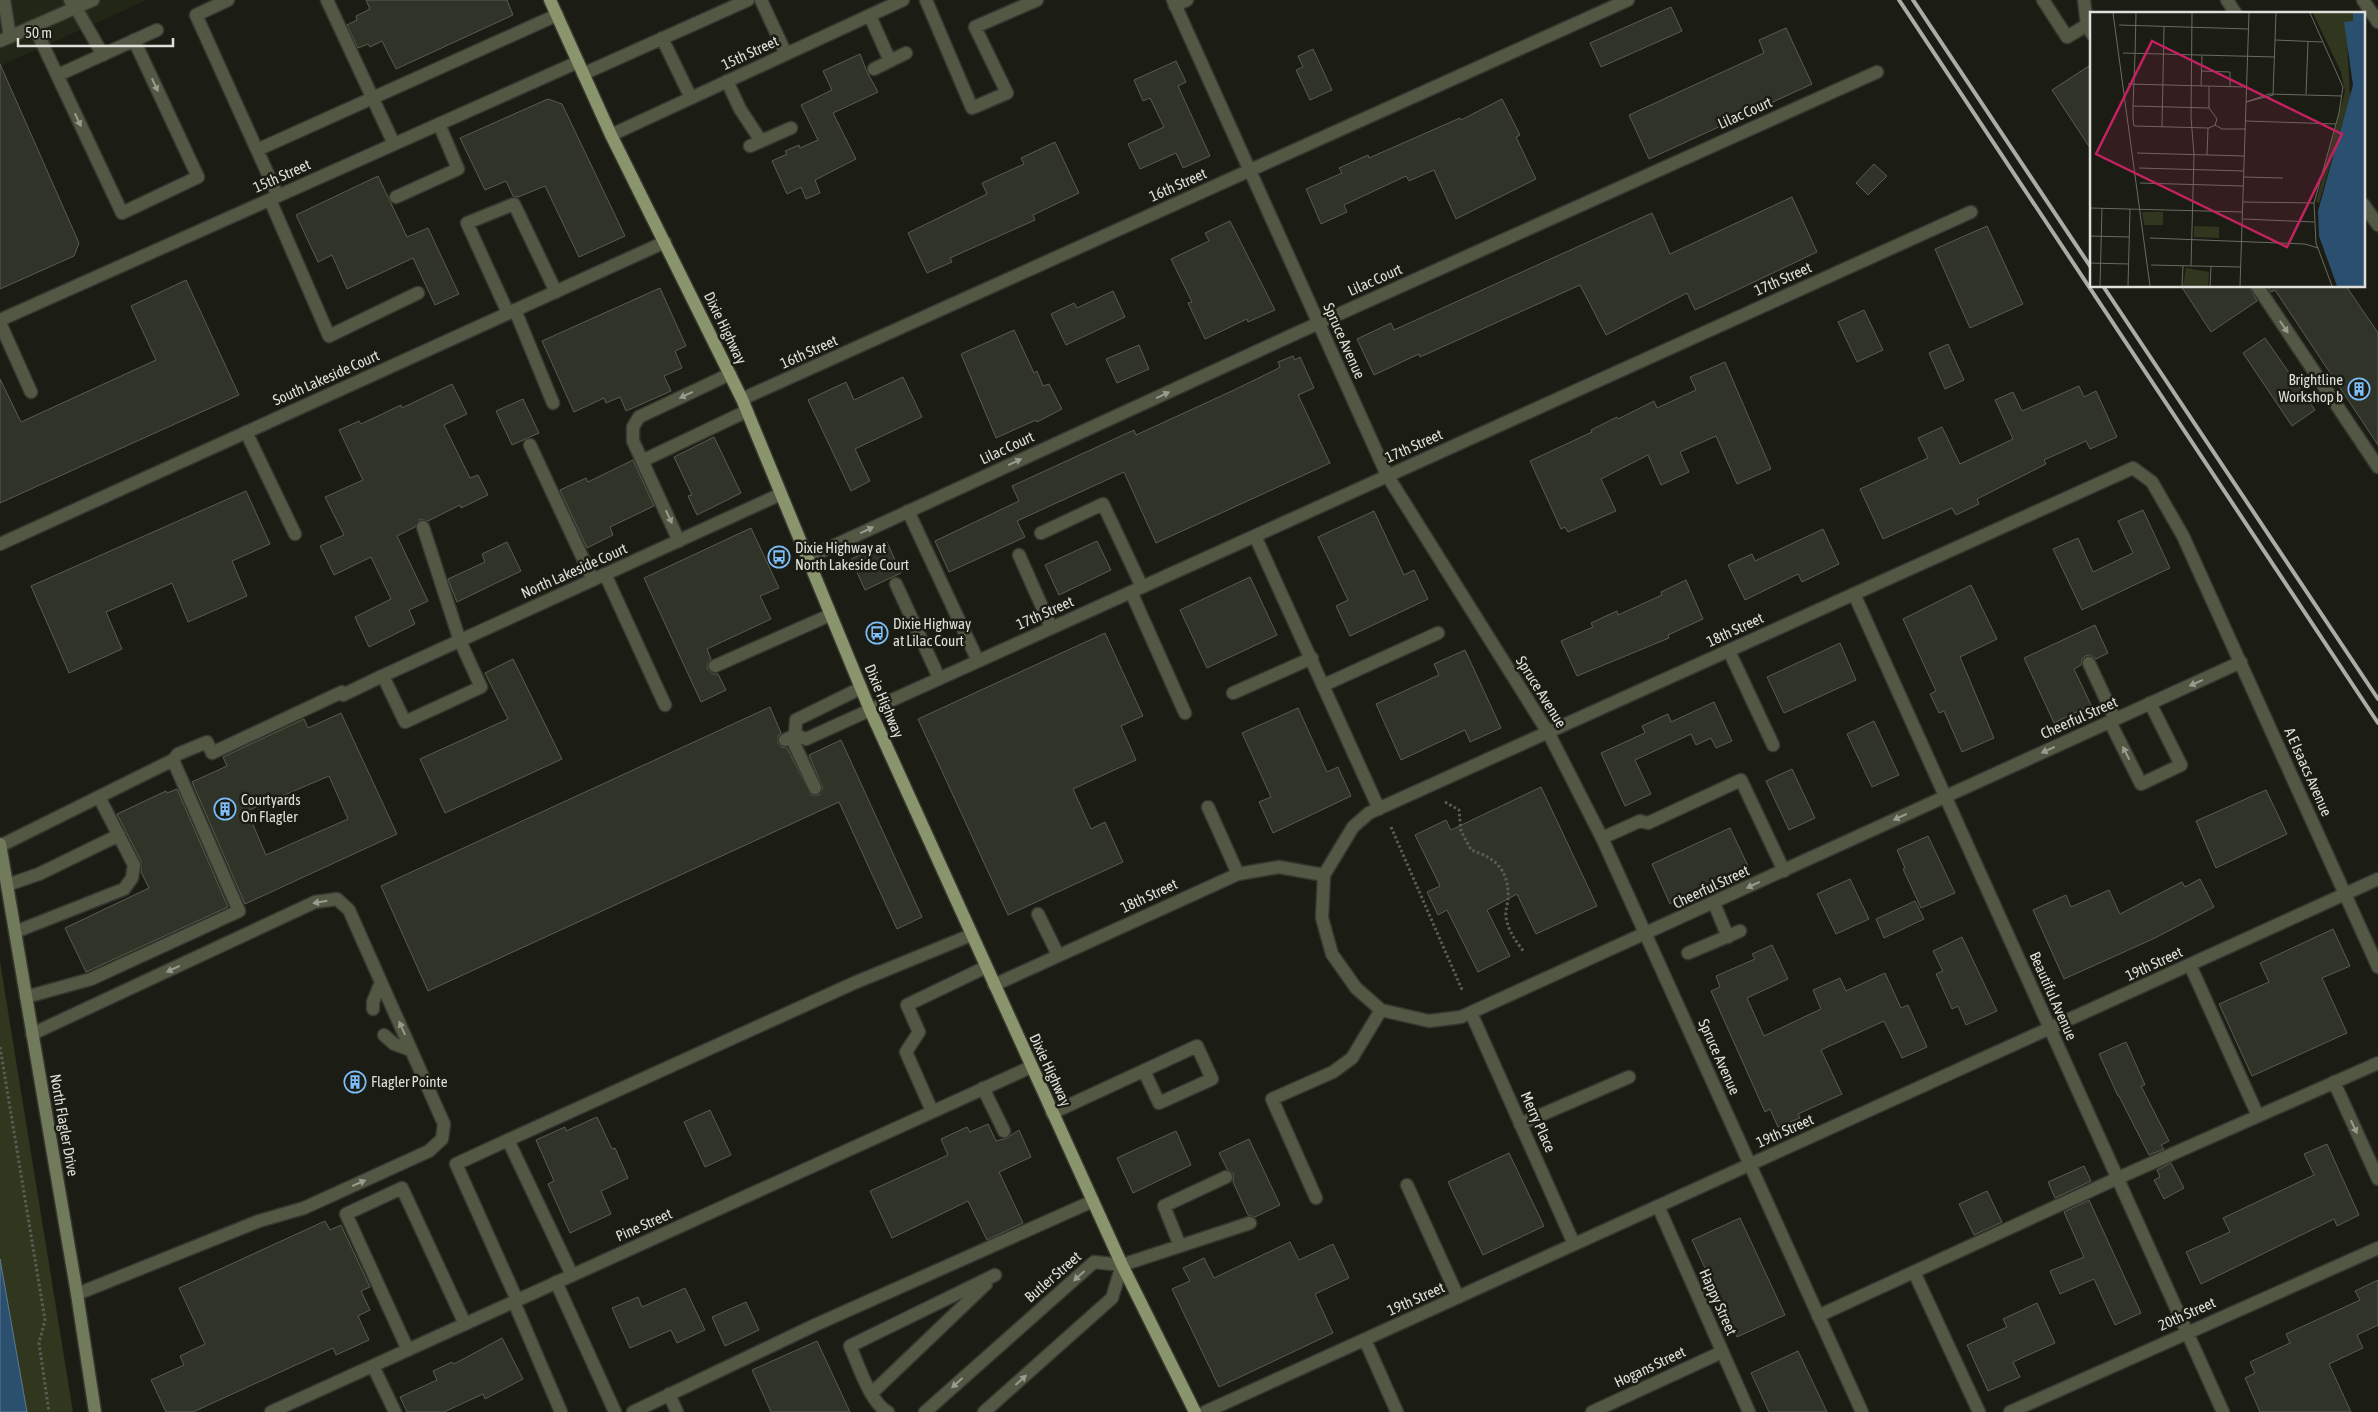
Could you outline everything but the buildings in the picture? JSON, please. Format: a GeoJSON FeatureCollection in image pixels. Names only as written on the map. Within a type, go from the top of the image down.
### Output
{"type":"FeatureCollection","features":[{"type":"Feature","properties":{"kind":"main road","name":"Dixie Highway"},"geometry":{"type":"LineString","coordinates":[[550,0],[611,135],[730,374],[870,710],[1122,1265],[1194,1412]]}},
{"type":"Feature","properties":{"kind":"street"},"geometry":{"type":"LineString","coordinates":[[4,0],[5,39],[34,26],[73,4],[93,0]]}},
{"type":"Feature","properties":{"kind":"street"},"geometry":{"type":"LineString","coordinates":[[228,0],[196,15],[257,150],[329,336],[418,293]]}},
{"type":"Feature","properties":{"kind":"street"},"geometry":{"type":"LineString","coordinates":[[327,0],[394,144]]}},
{"type":"Feature","properties":{"kind":"street","name":"15th Street"},"geometry":{"type":"LineString","coordinates":[[0,322],[438,124],[662,38],[748,0]]}},
{"type":"Feature","properties":{"kind":"street"},"geometry":{"type":"LineString","coordinates":[[761,0],[786,54]]}},
{"type":"Feature","properties":{"kind":"street","name":"15th Street"},"geometry":{"type":"LineString","coordinates":[[611,135],[903,0]]}},
{"type":"Feature","properties":{"kind":"street"},"geometry":{"type":"LineString","coordinates":[[926,0],[972,108],[1007,93],[975,26],[1037,0]]}},
{"type":"Feature","properties":{"kind":"street","name":"16th Street"},"geometry":{"type":"LineString","coordinates":[[642,461],[744,405],[1250,171],[1628,0]]}},
{"type":"Feature","properties":{"kind":"street"},"geometry":{"type":"LineString","coordinates":[[2043,0],[2067,37],[2090,29],[2084,0]]}},
{"type":"Feature","properties":{"kind":"street"},"geometry":{"type":"LineString","coordinates":[[2227,0],[2235,12]]}},
{"type":"Feature","properties":{"kind":"street"},"geometry":{"type":"LineString","coordinates":[[2363,0],[2378,22]]}},
{"type":"Feature","properties":{"kind":"street","name":"Spruce Avenue"},"geometry":{"type":"LineString","coordinates":[[1178,2],[1250,171],[1387,475],[1549,734],[1602,838],[1862,1412]]}},
{"type":"Feature","properties":{"kind":"street"},"geometry":{"type":"LineString","coordinates":[[73,4],[103,55]]}},
{"type":"Feature","properties":{"kind":"street"},"geometry":{"type":"LineString","coordinates":[[257,150],[556,15]]}},
{"type":"Feature","properties":{"kind":"street"},"geometry":{"type":"LineString","coordinates":[[870,16],[890,61]]}},
{"type":"Feature","properties":{"kind":"street"},"geometry":{"type":"LineString","coordinates":[[34,26],[122,213],[198,177],[134,40]]}},
{"type":"Feature","properties":{"kind":"street"},"geometry":{"type":"LineString","coordinates":[[58,75],[157,30]]}},
{"type":"Feature","properties":{"kind":"street"},"geometry":{"type":"LineString","coordinates":[[662,38],[691,98]]}},
{"type":"Feature","properties":{"kind":"street"},"geometry":{"type":"LineString","coordinates":[[874,69],[906,53]]}},
{"type":"Feature","properties":{"kind":"street","name":"Lilac Court"},"geometry":{"type":"LineString","coordinates":[[807,558],[1318,324],[1877,72]]}},
{"type":"Feature","properties":{"kind":"street"},"geometry":{"type":"LineString","coordinates":[[727,82],[756,144],[791,128]]}},
{"type":"Feature","properties":{"kind":"street"},"geometry":{"type":"LineString","coordinates":[[396,197],[458,169],[438,124]]}},
{"type":"Feature","properties":{"kind":"street"},"geometry":{"type":"LineString","coordinates":[[553,404],[512,312],[467,222],[514,204],[556,292]]}},
{"type":"Feature","properties":{"kind":"street"},"geometry":{"type":"LineString","coordinates":[[2366,208],[2378,225]]}},
{"type":"Feature","properties":{"kind":"street","name":"17th Street"},"geometry":{"type":"LineString","coordinates":[[790,737],[806,739],[1971,212]]}},
{"type":"Feature","properties":{"kind":"street","name":"South Lakeside Court"},"geometry":{"type":"LineString","coordinates":[[0,544],[665,242]]}},
{"type":"Feature","properties":{"kind":"street"},"geometry":{"type":"LineString","coordinates":[[2258,288],[2378,467]]}},
{"type":"Feature","properties":{"kind":"street"},"geometry":{"type":"LineString","coordinates":[[0,322],[31,392]]}},
{"type":"Feature","properties":{"kind":"street"},"geometry":{"type":"LineString","coordinates":[[679,541],[633,442],[633,427],[639,417],[730,374]]}},
{"type":"Feature","properties":{"kind":"street"},"geometry":{"type":"LineString","coordinates":[[246,432],[295,534]]}},
{"type":"Feature","properties":{"kind":"street"},"geometry":{"type":"LineString","coordinates":[[530,445],[593,580]]}},
{"type":"Feature","properties":{"kind":"street","name":"A E Isaacs Avenue"},"geometry":{"type":"LineString","coordinates":[[2133,468],[2152,482],[2183,536],[2378,967]]}},
{"type":"Feature","properties":{"kind":"street","name":"18th Street"},"geometry":{"type":"LineString","coordinates":[[1353,827],[1369,814],[1379,809],[1549,734],[2133,468]]}},
{"type":"Feature","properties":{"kind":"street","name":"North Lakeside Court"},"geometry":{"type":"LineString","coordinates":[[173,760],[178,754],[206,742],[212,753],[781,494]]}},
{"type":"Feature","properties":{"kind":"street"},"geometry":{"type":"LineString","coordinates":[[1040,532],[1103,504],[1185,713]]}},
{"type":"Feature","properties":{"kind":"street"},"geometry":{"type":"LineString","coordinates":[[908,511],[978,661]]}},
{"type":"Feature","properties":{"kind":"street"},"geometry":{"type":"LineString","coordinates":[[381,676],[405,722],[481,688],[460,640],[423,527]]}},
{"type":"Feature","properties":{"kind":"street"},"geometry":{"type":"LineString","coordinates":[[1255,536],[1379,809]]}},
{"type":"Feature","properties":{"kind":"street"},"geometry":{"type":"LineString","coordinates":[[1020,555],[1051,628]]}},
{"type":"Feature","properties":{"kind":"street"},"geometry":{"type":"LineString","coordinates":[[605,574],[665,704]]}},
{"type":"Feature","properties":{"kind":"street"},"geometry":{"type":"LineString","coordinates":[[896,584],[939,678]]}},
{"type":"Feature","properties":{"kind":"street","name":"Beautiful Avenue"},"geometry":{"type":"LineString","coordinates":[[1854,594],[2223,1412]]}},
{"type":"Feature","properties":{"kind":"street"},"geometry":{"type":"LineString","coordinates":[[715,666],[830,614]]}},
{"type":"Feature","properties":{"kind":"street"},"geometry":{"type":"LineString","coordinates":[[1324,685],[1438,633]]}},
{"type":"Feature","properties":{"kind":"street"},"geometry":{"type":"LineString","coordinates":[[1729,651],[1773,745]]}},
{"type":"Feature","properties":{"kind":"street"},"geometry":{"type":"LineString","coordinates":[[1233,693],[1312,658]]}},
{"type":"Feature","properties":{"kind":"street","name":"Cheerful Street"},"geometry":{"type":"LineString","coordinates":[[1353,827],[1324,875],[1322,918],[1332,954],[1356,988],[1381,1010],[1429,1021],[1461,1017],[1646,935],[1945,796],[2241,662]]}},
{"type":"Feature","properties":{"kind":"street"},"geometry":{"type":"LineString","coordinates":[[2089,664],[2141,784],[2181,765],[2150,703]]}},
{"type":"Feature","properties":{"kind":"street"},"geometry":{"type":"LineString","coordinates":[[814,788],[790,737],[796,720],[861,688]]}},
{"type":"Feature","properties":{"kind":"street"},"geometry":{"type":"LineString","coordinates":[[0,845],[173,760],[239,911],[91,979],[26,997]]}},
{"type":"Feature","properties":{"kind":"street"},"geometry":{"type":"LineString","coordinates":[[1602,838],[1640,822],[1648,823],[1741,780],[1784,871]]}},
{"type":"Feature","properties":{"kind":"street"},"geometry":{"type":"LineString","coordinates":[[15,932],[124,889],[132,878],[134,865],[99,797]]}},
{"type":"Feature","properties":{"kind":"street"},"geometry":{"type":"LineString","coordinates":[[1208,808],[1238,874]]}},
{"type":"Feature","properties":{"kind":"street"},"geometry":{"type":"LineString","coordinates":[[7,885],[39,874],[119,835]]}},
{"type":"Feature","properties":{"kind":"street","name":"North Flagler Drive"},"geometry":{"type":"LineString","coordinates":[[0,845],[77,1294],[95,1412]]}},
{"type":"Feature","properties":{"kind":"street","name":"18th Street"},"geometry":{"type":"LineString","coordinates":[[994,985],[1238,874],[1279,868],[1324,875]]}},
{"type":"Feature","properties":{"kind":"street","name":"19th Street"},"geometry":{"type":"LineString","coordinates":[[1205,1412],[2378,879]]}},
{"type":"Feature","properties":{"kind":"street"},"geometry":{"type":"LineString","coordinates":[[32,1034],[315,902],[337,899],[349,910],[444,1124],[442,1139],[428,1151],[314,1203],[259,1221],[77,1294]]}},
{"type":"Feature","properties":{"kind":"street"},"geometry":{"type":"LineString","coordinates":[[1714,904],[1728,937]]}},
{"type":"Feature","properties":{"kind":"street"},"geometry":{"type":"LineString","coordinates":[[1038,914],[1058,955]]}},
{"type":"Feature","properties":{"kind":"street"},"geometry":{"type":"LineString","coordinates":[[1688,954],[1740,931]]}},
{"type":"Feature","properties":{"kind":"street"},"geometry":{"type":"LineString","coordinates":[[561,1412],[456,1164],[845,988],[971,935]]}},
{"type":"Feature","properties":{"kind":"street"},"geometry":{"type":"LineString","coordinates":[[2190,965],[2258,1116]]}},
{"type":"Feature","properties":{"kind":"street"},"geometry":{"type":"LineString","coordinates":[[932,1111],[906,1052],[919,1032],[907,1005],[986,967]]}},
{"type":"Feature","properties":{"kind":"street"},"geometry":{"type":"LineString","coordinates":[[372,1009],[381,982]]}},
{"type":"Feature","properties":{"kind":"street"},"geometry":{"type":"LineString","coordinates":[[1316,1198],[1272,1099],[1333,1072],[1352,1058],[1381,1010]]}},
{"type":"Feature","properties":{"kind":"street","name":"Merry Place"},"geometry":{"type":"LineString","coordinates":[[1471,1013],[1574,1244]]}},
{"type":"Feature","properties":{"kind":"street"},"geometry":{"type":"LineString","coordinates":[[384,1035],[394,1044],[412,1050]]}},
{"type":"Feature","properties":{"kind":"street"},"geometry":{"type":"LineString","coordinates":[[1052,1112],[1197,1046],[1212,1079],[1159,1103],[1144,1071]]}},
{"type":"Feature","properties":{"kind":"street"},"geometry":{"type":"LineString","coordinates":[[1818,1316],[2118,1178],[2378,1063]]}},
{"type":"Feature","properties":{"kind":"street","name":"Pine Street"},"geometry":{"type":"LineString","coordinates":[[271,1412],[1031,1067]]}},
{"type":"Feature","properties":{"kind":"street"},"geometry":{"type":"LineString","coordinates":[[1520,1124],[1629,1077]]}},
{"type":"Feature","properties":{"kind":"street"},"geometry":{"type":"LineString","coordinates":[[2334,1082],[2378,1179]]}},
{"type":"Feature","properties":{"kind":"street"},"geometry":{"type":"LineString","coordinates":[[983,1088],[1004,1131]]}},
{"type":"Feature","properties":{"kind":"street"},"geometry":{"type":"LineString","coordinates":[[508,1140],[572,1275]]}},
{"type":"Feature","properties":{"kind":"street"},"geometry":{"type":"LineString","coordinates":[[1180,1246],[1164,1206],[1226,1177]]}},
{"type":"Feature","properties":{"kind":"street"},"geometry":{"type":"LineString","coordinates":[[1407,1185],[1458,1297]]}},
{"type":"Feature","properties":{"kind":"street"},"geometry":{"type":"LineString","coordinates":[[408,1350],[346,1214],[402,1188],[465,1324]]}},
{"type":"Feature","properties":{"kind":"street"},"geometry":{"type":"LineString","coordinates":[[633,1412],[815,1325],[1093,1200]]}},
{"type":"Feature","properties":{"kind":"street","name":"Happy Street"},"geometry":{"type":"LineString","coordinates":[[1658,1206],[1749,1412]]}},
{"type":"Feature","properties":{"kind":"street"},"geometry":{"type":"LineString","coordinates":[[984,1412],[1112,1298],[1122,1265],[1250,1223]]}},
{"type":"Feature","properties":{"kind":"street","name":"20th Street"},"geometry":{"type":"LineString","coordinates":[[2010,1412],[2378,1248]]}},
{"type":"Feature","properties":{"kind":"street","name":"Butler Street"},"geometry":{"type":"LineString","coordinates":[[925,1412],[1094,1262],[1122,1265]]}},
{"type":"Feature","properties":{"kind":"street"},"geometry":{"type":"LineString","coordinates":[[1914,1272],[1979,1412]]}},
{"type":"Feature","properties":{"kind":"street"},"geometry":{"type":"LineString","coordinates":[[872,1393],[995,1275],[850,1346],[872,1393],[881,1409],[888,1412]]}},
{"type":"Feature","properties":{"kind":"street"},"geometry":{"type":"LineString","coordinates":[[556,1282],[615,1412]]}},
{"type":"Feature","properties":{"kind":"street"},"geometry":{"type":"LineString","coordinates":[[1365,1340],[1397,1412]]}},
{"type":"Feature","properties":{"kind":"street","name":"Hogans Street"},"geometry":{"type":"LineString","coordinates":[[1592,1412],[1722,1352]]}},
{"type":"Feature","properties":{"kind":"street"},"geometry":{"type":"LineString","coordinates":[[373,1366],[395,1412]]}},
{"type":"Feature","properties":{"kind":"street"},"geometry":{"type":"LineString","coordinates":[[668,1394],[676,1412]]}},
{"type":"Feature","properties":{"kind":"path"},"geometry":{"type":"LineString","coordinates":[[1445,802],[1460,810],[1461,831],[1471,850],[1485,855],[1501,867],[1508,886],[1506,917],[1512,936],[1524,952]]}},
{"type":"Feature","properties":{"kind":"path"},"geometry":{"type":"LineString","coordinates":[[1391,827],[1463,992]]}},
{"type":"Feature","properties":{"kind":"path"},"geometry":{"type":"LineString","coordinates":[[0,1047],[45,1320],[39,1343],[49,1412]]}},
{"type":"Feature","properties":{"kind":"shaded area"},"geometry":{"type":"Polygon","coordinates":[[[0,0],[147,0],[0,66],[0,0]]]}},
{"type":"Feature","properties":{"kind":"shaded area"},"geometry":{"type":"Polygon","coordinates":[[[0,962],[73,1412],[27,1412],[0,1259],[0,962]]]}},
{"type":"Feature","properties":{"kind":"water"},"geometry":{"type":"Polygon","coordinates":[[[0,1259],[27,1412],[0,1412],[0,1259]]]}},
{"type":"Feature","properties":{"kind":"railway"},"geometry":{"type":"LineString","coordinates":[[1899,0],[2378,723]]}},
{"type":"Feature","properties":{"kind":"railway"},"geometry":{"type":"LineString","coordinates":[[1913,0],[2090,266]]}},
{"type":"Feature","properties":{"kind":"railway"},"geometry":{"type":"LineString","coordinates":[[2104,288],[2378,699]]}},
{"type":"Feature","properties":{"kind":"place","name":"Brightline Workshop b"},"geometry":{"type":"Point","coordinates":[2359,389]}},
{"type":"Feature","properties":{"kind":"place","name":"Dixie Highway at North Lakeside Court"},"geometry":{"type":"Point","coordinates":[779,557]}},
{"type":"Feature","properties":{"kind":"place","name":"Dixie Highway at Lilac Court"},"geometry":{"type":"Point","coordinates":[877,633]}},
{"type":"Feature","properties":{"kind":"place","name":"Courtyards On Flagler"},"geometry":{"type":"Point","coordinates":[225,809]}},
{"type":"Feature","properties":{"kind":"place","name":"Flagler Pointe"},"geometry":{"type":"Point","coordinates":[355,1082]}}]}
